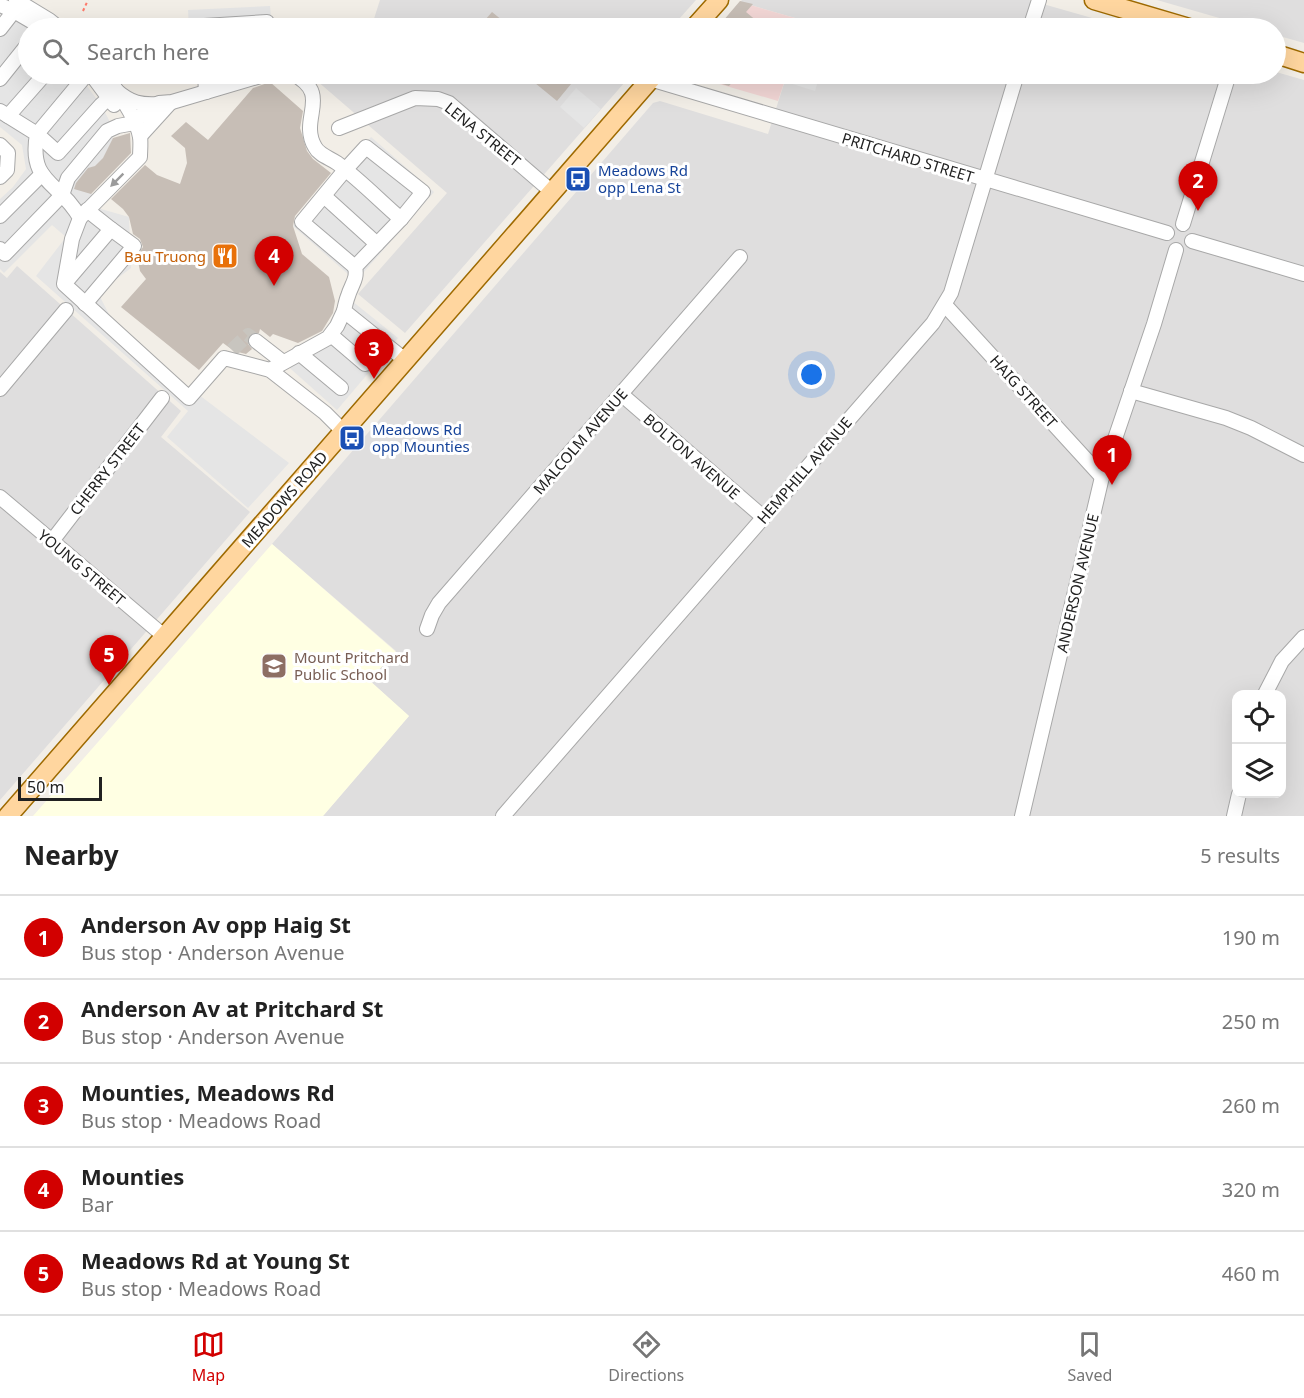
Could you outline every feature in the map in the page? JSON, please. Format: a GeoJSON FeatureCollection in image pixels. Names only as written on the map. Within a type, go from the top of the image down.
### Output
{"type":"FeatureCollection","features":[{"type":"Feature","properties":{"kind":"main road"},"geometry":{"type":"LineString","coordinates":[[703,18],[719,0]]}},
{"type":"Feature","properties":{"kind":"main road"},"geometry":{"type":"LineString","coordinates":[[1094,0],[1155,18]]}},
{"type":"Feature","properties":{"kind":"main road"},"geometry":{"type":"LineString","coordinates":[[1286,57],[1304,63]]}},
{"type":"Feature","properties":{"kind":"main road","name":"MEADOWS ROAD"},"geometry":{"type":"LineString","coordinates":[[8,816],[645,84]]}},
{"type":"Feature","properties":{"kind":"street"},"geometry":{"type":"LineString","coordinates":[[1033,18],[1039,0]]}},
{"type":"Feature","properties":{"kind":"street"},"geometry":{"type":"LineString","coordinates":[[0,5],[15,5],[34,18]]}},
{"type":"Feature","properties":{"kind":"street"},"geometry":{"type":"LineString","coordinates":[[0,28],[15,5]]}},
{"type":"Feature","properties":{"kind":"street"},"geometry":{"type":"LineString","coordinates":[[0,79],[18,56]]}},
{"type":"Feature","properties":{"kind":"street"},"geometry":{"type":"LineString","coordinates":[[35,84],[4,114],[37,134],[58,153],[113,94]]}},
{"type":"Feature","properties":{"kind":"street"},"geometry":{"type":"LineString","coordinates":[[80,84],[37,134],[34,149],[37,169],[83,214],[111,229],[134,246],[85,304]]}},
{"type":"Feature","properties":{"kind":"street"},"geometry":{"type":"LineString","coordinates":[[101,84],[113,94],[143,105],[166,103],[225,84]]}},
{"type":"Feature","properties":{"kind":"street"},"geometry":{"type":"LineString","coordinates":[[64,285],[72,239],[83,214],[140,157],[140,136],[109,84]]}},
{"type":"Feature","properties":{"kind":"street"},"geometry":{"type":"LineString","coordinates":[[206,84],[206,92]]}},
{"type":"Feature","properties":{"kind":"street"},"geometry":{"type":"LineString","coordinates":[[306,84],[313,91],[315,103],[309,124],[315,148],[345,170],[401,219]]}},
{"type":"Feature","properties":{"kind":"street","name":"PRITCHARD STREET"},"geometry":{"type":"LineString","coordinates":[[678,84],[984,180],[1167,233]]}},
{"type":"Feature","properties":{"kind":"street","name":"HEMPHILL AVENUE"},"geometry":{"type":"LineString","coordinates":[[503,816],[933,323],[951,294],[1014,84]]}},
{"type":"Feature","properties":{"kind":"street"},"geometry":{"type":"LineString","coordinates":[[1183,224],[1226,84]]}},
{"type":"Feature","properties":{"kind":"street","name":"LENA STREET"},"geometry":{"type":"LineString","coordinates":[[339,128],[415,98],[438,99],[449,103],[551,191]]}},
{"type":"Feature","properties":{"kind":"street"},"geometry":{"type":"LineString","coordinates":[[0,249],[5,254],[62,195],[68,178],[107,131],[131,122],[166,103]]}},
{"type":"Feature","properties":{"kind":"street"},"geometry":{"type":"LineString","coordinates":[[140,136],[166,103]]}},
{"type":"Feature","properties":{"kind":"street"},"geometry":{"type":"LineString","coordinates":[[270,370],[319,344],[330,334],[344,311],[348,293],[357,273],[355,267],[302,222],[366,147],[423,192],[401,219],[355,267]]}},
{"type":"Feature","properties":{"kind":"street"},"geometry":{"type":"LineString","coordinates":[[0,177],[7,170],[4,149]]}},
{"type":"Feature","properties":{"kind":"street"},"geometry":{"type":"LineString","coordinates":[[0,216],[42,174]]}},
{"type":"Feature","properties":{"kind":"street"},"geometry":{"type":"LineString","coordinates":[[324,196],[377,244]]}},
{"type":"Feature","properties":{"kind":"street"},"geometry":{"type":"LineString","coordinates":[[1183,224],[1191,231],[1192,241],[1184,250],[1176,250],[1168,243],[1167,233],[1172,227],[1183,224]]}},
{"type":"Feature","properties":{"kind":"street"},"geometry":{"type":"LineString","coordinates":[[64,285],[111,229]]}},
{"type":"Feature","properties":{"kind":"street"},"geometry":{"type":"LineString","coordinates":[[1192,241],[1304,274]]}},
{"type":"Feature","properties":{"kind":"street","name":"ANDERSON AVENUE"},"geometry":{"type":"LineString","coordinates":[[1022,816],[1102,477],[1176,250]]}},
{"type":"Feature","properties":{"kind":"street","name":"MALCOLM AVENUE"},"geometry":{"type":"LineString","coordinates":[[427,629],[439,603],[740,257]]}},
{"type":"Feature","properties":{"kind":"street"},"geometry":{"type":"LineString","coordinates":[[64,285],[189,398],[228,354],[270,370],[343,431]]}},
{"type":"Feature","properties":{"kind":"street","name":"HAIG STREET"},"geometry":{"type":"LineString","coordinates":[[945,305],[1102,477]]}},
{"type":"Feature","properties":{"kind":"street"},"geometry":{"type":"LineString","coordinates":[[0,389],[66,310]]}},
{"type":"Feature","properties":{"kind":"street"},"geometry":{"type":"LineString","coordinates":[[344,311],[405,360]]}},
{"type":"Feature","properties":{"kind":"street"},"geometry":{"type":"LineString","coordinates":[[330,334],[365,364]]}},
{"type":"Feature","properties":{"kind":"street"},"geometry":{"type":"LineString","coordinates":[[256,341],[283,362]]}},
{"type":"Feature","properties":{"kind":"street"},"geometry":{"type":"LineString","coordinates":[[299,353],[341,388]]}},
{"type":"Feature","properties":{"kind":"street"},"geometry":{"type":"LineString","coordinates":[[1131,391],[1226,418],[1304,455]]}},
{"type":"Feature","properties":{"kind":"street","name":"BOLTON AVENUE"},"geometry":{"type":"LineString","coordinates":[[621,394],[763,517]]}},
{"type":"Feature","properties":{"kind":"street","name":"CHERRY STREET"},"geometry":{"type":"LineString","coordinates":[[52,541],[162,398]]}},
{"type":"Feature","properties":{"kind":"street","name":"YOUNG STREET"},"geometry":{"type":"LineString","coordinates":[[0,497],[164,636]]}},
{"type":"Feature","properties":{"kind":"street"},"geometry":{"type":"LineString","coordinates":[[1267,690],[1282,661],[1304,637]]}},
{"type":"Feature","properties":{"kind":"street"},"geometry":{"type":"LineString","coordinates":[[1234,816],[1238,798]]}},
{"type":"Feature","properties":{"kind":"path"},"geometry":{"type":"LineString","coordinates":[[83,11],[88,0]]}},
{"type":"Feature","properties":{"kind":"shaded area"},"geometry":{"type":"Polygon","coordinates":[[[380,0],[696,0],[680,18],[374,18],[380,0]]]}},
{"type":"Feature","properties":{"kind":"shaded area"},"geometry":{"type":"Polygon","coordinates":[[[742,0],[1029,0],[1092,18],[795,18],[740,2],[742,0]]]}},
{"type":"Feature","properties":{"kind":"shaded area"},"geometry":{"type":"Polygon","coordinates":[[[1157,0],[1304,0],[1304,43],[1286,38],[1286,18],[1219,18],[1157,0]]]}},
{"type":"Feature","properties":{"kind":"shaded area"},"geometry":{"type":"Polygon","coordinates":[[[740,2],[795,18],[726,18],[740,2]]]}},
{"type":"Feature","properties":{"kind":"shaded area"},"geometry":{"type":"Polygon","coordinates":[[[270,6],[271,18],[188,18],[188,10],[270,6]]]}},
{"type":"Feature","properties":{"kind":"shaded area"},"geometry":{"type":"Polygon","coordinates":[[[0,14],[18,22],[18,84],[85,84],[109,120],[114,144],[91,192],[101,209],[129,217],[131,268],[98,293],[114,324],[174,376],[289,463],[248,508],[167,437],[188,411],[36,276],[66,237],[52,225],[4,273],[0,269],[0,199],[13,187],[26,169],[22,145],[0,127],[0,14]]]}},
{"type":"Feature","properties":{"kind":"shaded area"},"geometry":{"type":"Polygon","coordinates":[[[1286,75],[1304,80],[1304,816],[323,816],[409,716],[369,680],[396,651],[272,544],[653,103],[660,101],[768,134],[784,84],[1286,84],[1286,75]]]}},
{"type":"Feature","properties":{"kind":"shaded area"},"geometry":{"type":"Polygon","coordinates":[[[321,84],[623,84],[405,333],[358,294],[447,193],[321,84]]]}},
{"type":"Feature","properties":{"kind":"shaded area"},"geometry":{"type":"Polygon","coordinates":[[[719,84],[784,84],[778,101],[719,84]]]}},
{"type":"Feature","properties":{"kind":"shaded area"},"geometry":{"type":"Polygon","coordinates":[[[792,84],[817,84],[815,91],[792,84]]]}},
{"type":"Feature","properties":{"kind":"shaded area"},"geometry":{"type":"Polygon","coordinates":[[[576,88],[601,109],[584,128],[560,107],[576,88]]]}},
{"type":"Feature","properties":{"kind":"shaded area"},"geometry":{"type":"Polygon","coordinates":[[[371,137],[434,192],[356,281],[293,226],[371,137]]]}},
{"type":"Feature","properties":{"kind":"shaded area"},"geometry":{"type":"Polygon","coordinates":[[[17,266],[181,411],[161,437],[250,512],[0,800],[0,272],[7,278],[17,266]]]}},
{"type":"Feature","properties":{"kind":"shaded area"},"geometry":{"type":"Polygon","coordinates":[[[347,297],[398,338],[337,410],[283,362],[315,341],[335,322],[347,297]]]}},
{"type":"Feature","properties":{"kind":"shaded area","name":"Mount Pritchard Public School"},"geometry":{"type":"Polygon","coordinates":[[[272,544],[396,652],[369,680],[409,716],[323,816],[33,816],[272,544]]]}},
{"type":"Feature","properties":{"kind":"building"},"geometry":{"type":"Polygon","coordinates":[[[740,1],[753,4],[746,12],[753,18],[726,18],[740,1]]]}},
{"type":"Feature","properties":{"kind":"building"},"geometry":{"type":"Polygon","coordinates":[[[492,12],[500,18],[487,18],[492,12]]]}},
{"type":"Feature","properties":{"kind":"building"},"geometry":{"type":"Polygon","coordinates":[[[272,84],[303,111],[300,128],[307,151],[313,159],[331,173],[295,216],[293,226],[302,254],[329,277],[335,301],[333,313],[322,331],[298,343],[273,334],[270,337],[260,329],[259,333],[249,336],[248,344],[252,349],[246,354],[234,351],[223,343],[199,370],[121,307],[146,279],[140,271],[137,256],[143,247],[140,239],[133,234],[129,217],[111,199],[145,165],[157,175],[180,184],[187,163],[185,148],[171,136],[186,122],[208,140],[253,88],[272,84]]]}},
{"type":"Feature","properties":{"kind":"building"},"geometry":{"type":"Polygon","coordinates":[[[536,84],[571,84],[557,101],[536,84]]]}},
{"type":"Feature","properties":{"kind":"building"},"geometry":{"type":"Polygon","coordinates":[[[130,133],[131,153],[91,194],[74,189],[88,168],[95,166],[103,158],[113,138],[130,133]]]}},
{"type":"Feature","properties":{"kind":"tunnel"},"geometry":{"type":"LineString","coordinates":[[232,350],[248,335],[256,341]]}},
{"type":"Feature","properties":{"kind":"place","name":"Meadows Rd opp Lena St"},"geometry":{"type":"Point","coordinates":[578,179]}},
{"type":"Feature","properties":{"kind":"place","name":"Anderson Av at Pritchard St"},"geometry":{"type":"Point","coordinates":[1198,211]}},
{"type":"Feature","properties":{"kind":"place","name":"Bau Truong"},"geometry":{"type":"Point","coordinates":[225,256]}},
{"type":"Feature","properties":{"kind":"place","name":"Mounties"},"geometry":{"type":"Point","coordinates":[274,286]}},
{"type":"Feature","properties":{"kind":"place","name":"Mounties, Meadows Rd"},"geometry":{"type":"Point","coordinates":[374,379]}},
{"type":"Feature","properties":{"kind":"place","name":"Meadows Rd opp Mounties"},"geometry":{"type":"Point","coordinates":[352,438]}},
{"type":"Feature","properties":{"kind":"place","name":"Anderson Av opp Haig St"},"geometry":{"type":"Point","coordinates":[1112,485]}},
{"type":"Feature","properties":{"kind":"place","name":"Mount Pritchard Public School"},"geometry":{"type":"Point","coordinates":[274,666]}},
{"type":"Feature","properties":{"kind":"place","name":"Meadows Rd at Young St"},"geometry":{"type":"Point","coordinates":[109,685]}}]}
